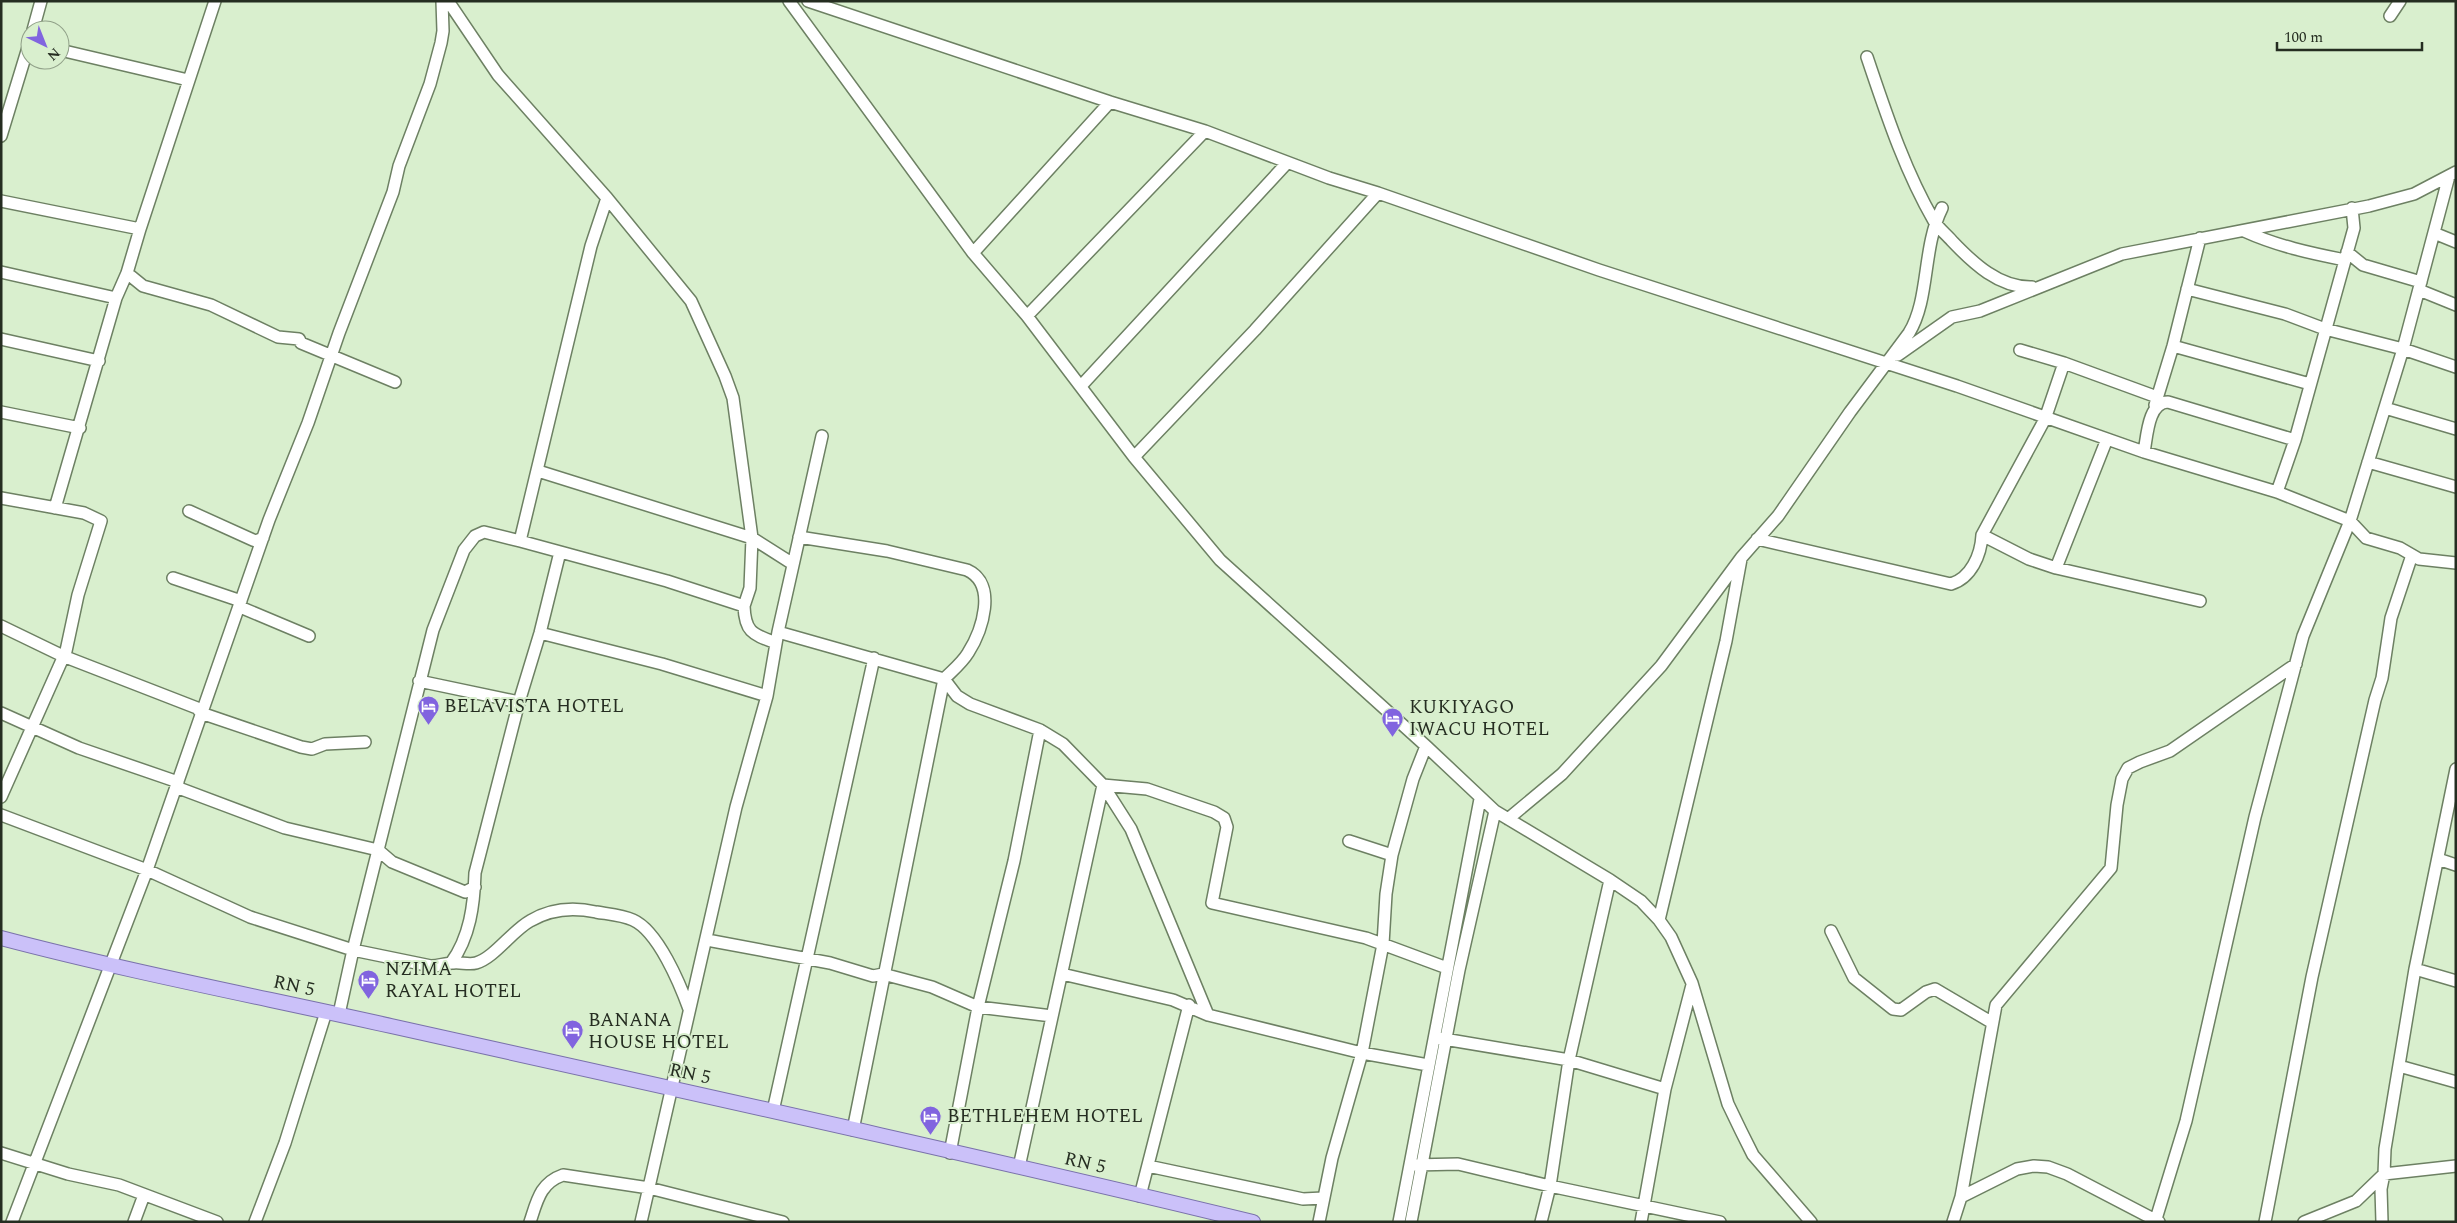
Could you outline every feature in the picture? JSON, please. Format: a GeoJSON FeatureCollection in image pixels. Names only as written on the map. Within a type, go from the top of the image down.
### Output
{"type":"FeatureCollection","features":[{"type":"Feature","properties":{"kind":"main road","name":"RN 5"},"geometry":{"type":"LineString","coordinates":[[1,938],[110,966],[333,1013],[773,1111],[950,1153],[1020,1167],[1222,1218],[1253,1222]]}},
{"type":"Feature","properties":{"kind":"street"},"geometry":{"type":"LineString","coordinates":[[36,20],[41,1]]}},
{"type":"Feature","properties":{"kind":"street"},"geometry":{"type":"LineString","coordinates":[[55,508],[80,428],[116,298],[128,274],[140,229],[215,1]]}},
{"type":"Feature","properties":{"kind":"street"},"geometry":{"type":"LineString","coordinates":[[12,1222],[146,870],[262,538],[308,424],[331,356],[393,192],[399,166],[430,84],[443,31],[442,1]]}},
{"type":"Feature","properties":{"kind":"street"},"geometry":{"type":"LineString","coordinates":[[448,1],[498,75],[607,198],[691,301],[725,376],[732,398],[752,538],[750,588],[744,606],[745,623],[753,634],[874,658],[944,679],[957,696],[970,704],[1040,730],[1063,744],[1103,785],[1131,829],[1208,1015]]}},
{"type":"Feature","properties":{"kind":"street"},"geometry":{"type":"LineString","coordinates":[[789,1],[973,253],[1027,316],[1134,458],[1220,560],[1426,746],[1480,799],[1495,811],[1610,880],[1641,901],[1659,920],[1671,937],[1692,984],[1728,1104],[1753,1155],[1811,1222]]}},
{"type":"Feature","properties":{"kind":"street"},"geometry":{"type":"LineString","coordinates":[[808,1],[1110,102],[1205,131],[1287,163],[1378,192],[1599,270],[1888,362],[2107,440],[2277,492],[2350,521],[2366,538],[2400,548],[2424,560],[2456,563]]}},
{"type":"Feature","properties":{"kind":"street"},"geometry":{"type":"LineString","coordinates":[[2390,16],[2400,1]]}},
{"type":"Feature","properties":{"kind":"street"},"geometry":{"type":"LineString","coordinates":[[70,52],[188,80]]}},
{"type":"Feature","properties":{"kind":"street"},"geometry":{"type":"LineString","coordinates":[[1868,57],[1895,141],[1935,223],[1982,269],[2003,281],[2019,287],[2036,287]]}},
{"type":"Feature","properties":{"kind":"street"},"geometry":{"type":"LineString","coordinates":[[1,136],[21,70]]}},
{"type":"Feature","properties":{"kind":"street"},"geometry":{"type":"LineString","coordinates":[[973,253],[1110,102]]}},
{"type":"Feature","properties":{"kind":"street"},"geometry":{"type":"LineString","coordinates":[[1027,316],[1205,131]]}},
{"type":"Feature","properties":{"kind":"street"},"geometry":{"type":"LineString","coordinates":[[1081,386],[1287,163]]}},
{"type":"Feature","properties":{"kind":"street"},"geometry":{"type":"LineString","coordinates":[[1888,362],[1952,317],[1980,311],[2122,254],[2369,206],[2414,194],[2452,174]]}},
{"type":"Feature","properties":{"kind":"street"},"geometry":{"type":"LineString","coordinates":[[1961,1197],[2017,1169],[2034,1166],[2048,1167],[2067,1174],[2157,1220],[2186,1121],[2255,817],[2303,636],[2350,521],[2403,349],[2452,174]]}},
{"type":"Feature","properties":{"kind":"street"},"geometry":{"type":"LineString","coordinates":[[1134,458],[1254,330],[1378,192]]}},
{"type":"Feature","properties":{"kind":"street"},"geometry":{"type":"LineString","coordinates":[[520,541],[590,246],[607,198]]}},
{"type":"Feature","properties":{"kind":"street"},"geometry":{"type":"LineString","coordinates":[[1,200],[140,229]]}},
{"type":"Feature","properties":{"kind":"street"},"geometry":{"type":"LineString","coordinates":[[1508,819],[1562,774],[1661,666],[1741,558],[1778,516],[1850,412],[1888,362],[1914,325],[1935,223],[1942,208]]}},
{"type":"Feature","properties":{"kind":"street"},"geometry":{"type":"LineString","coordinates":[[2277,492],[2295,440],[2354,228],[2352,208]]}},
{"type":"Feature","properties":{"kind":"street"},"geometry":{"type":"LineString","coordinates":[[2244,231],[2265,241],[2289,248],[2346,256],[2363,265],[2420,286],[2456,305]]}},
{"type":"Feature","properties":{"kind":"street"},"geometry":{"type":"LineString","coordinates":[[2434,233],[2456,242]]}},
{"type":"Feature","properties":{"kind":"street"},"geometry":{"type":"LineString","coordinates":[[2144,452],[2155,403],[2173,346],[2200,238]]}},
{"type":"Feature","properties":{"kind":"street"},"geometry":{"type":"LineString","coordinates":[[1,272],[116,298]]}},
{"type":"Feature","properties":{"kind":"street"},"geometry":{"type":"LineString","coordinates":[[128,274],[143,286],[211,305],[278,337],[299,339],[301,343],[395,382]]}},
{"type":"Feature","properties":{"kind":"street"},"geometry":{"type":"LineString","coordinates":[[2187,289],[2285,314],[2325,329],[2403,349],[2456,367]]}},
{"type":"Feature","properties":{"kind":"street"},"geometry":{"type":"LineString","coordinates":[[1,340],[99,361]]}},
{"type":"Feature","properties":{"kind":"street"},"geometry":{"type":"LineString","coordinates":[[2173,346],[2310,384]]}},
{"type":"Feature","properties":{"kind":"street"},"geometry":{"type":"LineString","coordinates":[[2020,350],[2064,363],[2155,403],[2168,402],[2295,440]]}},
{"type":"Feature","properties":{"kind":"street"},"geometry":{"type":"LineString","coordinates":[[1757,539],[1951,584],[1959,582],[1968,574],[1981,549],[1982,535],[2045,419],[2064,363]]}},
{"type":"Feature","properties":{"kind":"street"},"geometry":{"type":"LineString","coordinates":[[2385,408],[2456,429]]}},
{"type":"Feature","properties":{"kind":"street"},"geometry":{"type":"LineString","coordinates":[[1,412],[80,428]]}},
{"type":"Feature","properties":{"kind":"street"},"geometry":{"type":"LineString","coordinates":[[641,1222],[736,808],[767,696],[777,638],[822,436]]}},
{"type":"Feature","properties":{"kind":"street"},"geometry":{"type":"LineString","coordinates":[[2056,568],[2107,440]]}},
{"type":"Feature","properties":{"kind":"street"},"geometry":{"type":"LineString","coordinates":[[2368,462],[2456,487]]}},
{"type":"Feature","properties":{"kind":"street"},"geometry":{"type":"LineString","coordinates":[[538,471],[752,538],[793,564]]}},
{"type":"Feature","properties":{"kind":"street"},"geometry":{"type":"LineString","coordinates":[[1,498],[84,513],[101,520],[85,570],[69,641],[1,798]]}},
{"type":"Feature","properties":{"kind":"street"},"geometry":{"type":"LineString","coordinates":[[189,511],[253,540],[256,541],[262,538]]}},
{"type":"Feature","properties":{"kind":"street"},"geometry":{"type":"LineString","coordinates":[[254,1222],[333,1013],[353,950],[433,630],[464,550],[475,536],[484,532],[520,541],[667,581],[744,606]]}},
{"type":"Feature","properties":{"kind":"street"},"geometry":{"type":"LineString","coordinates":[[1982,535],[2029,559],[2056,568],[2200,601]]}},
{"type":"Feature","properties":{"kind":"street"},"geometry":{"type":"LineString","coordinates":[[800,537],[887,551],[967,570],[976,574],[983,587],[985,609],[978,635],[968,655],[944,679],[853,1130]]}},
{"type":"Feature","properties":{"kind":"street"},"geometry":{"type":"LineString","coordinates":[[451,963],[461,949],[473,901],[470,889],[476,873],[518,702],[540,633],[560,552]]}},
{"type":"Feature","properties":{"kind":"street"},"geometry":{"type":"LineString","coordinates":[[2265,1222],[2312,976],[2365,743],[2382,678],[2391,618],[2412,555]]}},
{"type":"Feature","properties":{"kind":"street"},"geometry":{"type":"LineString","coordinates":[[1659,920],[1726,641],[1741,558]]}},
{"type":"Feature","properties":{"kind":"street"},"geometry":{"type":"LineString","coordinates":[[173,578],[240,604],[309,636]]}},
{"type":"Feature","properties":{"kind":"street"},"geometry":{"type":"LineString","coordinates":[[1,626],[63,656],[197,708],[201,713],[301,747],[312,749],[325,744],[365,742]]}},
{"type":"Feature","properties":{"kind":"street"},"geometry":{"type":"LineString","coordinates":[[540,633],[662,664],[767,696]]}},
{"type":"Feature","properties":{"kind":"street"},"geometry":{"type":"LineString","coordinates":[[773,1111],[874,658]]}},
{"type":"Feature","properties":{"kind":"street"},"geometry":{"type":"LineString","coordinates":[[1953,1222],[1961,1197],[1996,1005],[2008,988],[2111,868],[2117,805],[2122,779],[2128,768],[2170,751],[2296,664]]}},
{"type":"Feature","properties":{"kind":"street"},"geometry":{"type":"LineString","coordinates":[[420,681],[518,702]]}},
{"type":"Feature","properties":{"kind":"street"},"geometry":{"type":"LineString","coordinates":[[1,713],[79,748],[285,828],[378,850],[392,862],[470,889]]}},
{"type":"Feature","properties":{"kind":"street"},"geometry":{"type":"LineString","coordinates":[[950,1153],[978,1007],[1014,861],[1040,730]]}},
{"type":"Feature","properties":{"kind":"street"},"geometry":{"type":"LineString","coordinates":[[1319,1222],[1323,1198],[1362,1053],[1383,944],[1386,894],[1392,855],[1407,798],[1426,746]]}},
{"type":"Feature","properties":{"kind":"street"},"geometry":{"type":"LineString","coordinates":[[2382,1222],[2381,1188],[2384,1174],[2386,1141],[2415,969],[2456,769]]}},
{"type":"Feature","properties":{"kind":"street"},"geometry":{"type":"LineString","coordinates":[[1103,785],[1147,789],[1214,812],[1224,818],[1227,827],[1212,903],[1383,944],[1447,968]]}},
{"type":"Feature","properties":{"kind":"street"},"geometry":{"type":"LineString","coordinates":[[1020,1167],[1103,785]]}},
{"type":"Feature","properties":{"kind":"street"},"geometry":{"type":"LineString","coordinates":[[1411,1222],[1415,1165],[1428,1065],[1440,1038],[1447,968],[1480,799]]}},
{"type":"Feature","properties":{"kind":"street"},"geometry":{"type":"LineString","coordinates":[[1399,1222],[1415,1165],[1440,1038],[1495,811]]}},
{"type":"Feature","properties":{"kind":"street"},"geometry":{"type":"LineString","coordinates":[[1,815],[146,870],[250,917],[353,950],[431,966],[451,963],[475,963],[485,958],[528,922],[541,915],[573,908],[633,920],[645,929],[661,950],[678,980],[689,1009]]}},
{"type":"Feature","properties":{"kind":"street"},"geometry":{"type":"LineString","coordinates":[[1349,842],[1392,855]]}},
{"type":"Feature","properties":{"kind":"street"},"geometry":{"type":"LineString","coordinates":[[2438,859],[2456,865]]}},
{"type":"Feature","properties":{"kind":"street"},"geometry":{"type":"LineString","coordinates":[[372,875],[392,862]]}},
{"type":"Feature","properties":{"kind":"street"},"geometry":{"type":"LineString","coordinates":[[1541,1222],[1550,1186],[1570,1060],[1610,880]]}},
{"type":"Feature","properties":{"kind":"street"},"geometry":{"type":"LineString","coordinates":[[1831,931],[1854,978],[1861,986],[1893,1009],[1901,1010],[1926,992],[1935,989],[1992,1022]]}},
{"type":"Feature","properties":{"kind":"street"},"geometry":{"type":"LineString","coordinates":[[707,940],[808,958],[873,976],[883,974],[932,987],[978,1007],[1052,1016]]}},
{"type":"Feature","properties":{"kind":"street"},"geometry":{"type":"LineString","coordinates":[[2415,969],[2456,981]]}},
{"type":"Feature","properties":{"kind":"street"},"geometry":{"type":"LineString","coordinates":[[1062,974],[1189,1006],[1208,1015],[1362,1053],[1428,1065]]}},
{"type":"Feature","properties":{"kind":"street"},"geometry":{"type":"LineString","coordinates":[[1641,1222],[1665,1089],[1692,984]]}},
{"type":"Feature","properties":{"kind":"street"},"geometry":{"type":"LineString","coordinates":[[1140,1196],[1189,1006]]}},
{"type":"Feature","properties":{"kind":"street"},"geometry":{"type":"LineString","coordinates":[[1440,1038],[1570,1060],[1665,1089]]}},
{"type":"Feature","properties":{"kind":"street"},"geometry":{"type":"LineString","coordinates":[[2399,1066],[2456,1082]]}},
{"type":"Feature","properties":{"kind":"street"},"geometry":{"type":"LineString","coordinates":[[1,1153],[68,1174],[119,1186],[217,1222]]}},
{"type":"Feature","properties":{"kind":"street"},"geometry":{"type":"LineString","coordinates":[[1415,1165],[1458,1164],[1644,1207],[1720,1222]]}},
{"type":"Feature","properties":{"kind":"street"},"geometry":{"type":"LineString","coordinates":[[1148,1166],[1303,1199],[1323,1198]]}},
{"type":"Feature","properties":{"kind":"street"},"geometry":{"type":"LineString","coordinates":[[2304,1222],[2356,1201],[2384,1174],[2456,1166]]}},
{"type":"Feature","properties":{"kind":"street"},"geometry":{"type":"LineString","coordinates":[[530,1222],[545,1184],[552,1178],[563,1175],[649,1188],[783,1222]]}},
{"type":"Feature","properties":{"kind":"street"},"geometry":{"type":"LineString","coordinates":[[134,1222],[144,1196]]}},
{"type":"Feature","properties":{"kind":"place","name":"BELAVISTA HOTEL"},"geometry":{"type":"Point","coordinates":[428,725]}},
{"type":"Feature","properties":{"kind":"place","name":"KUKIYAGO IWACU HOTEL"},"geometry":{"type":"Point","coordinates":[1393,737]}},
{"type":"Feature","properties":{"kind":"place","name":"NZIMA RAYAL HOTEL"},"geometry":{"type":"Point","coordinates":[369,999]}},
{"type":"Feature","properties":{"kind":"place","name":"BANANA HOUSE HOTEL"},"geometry":{"type":"Point","coordinates":[572,1050]}},
{"type":"Feature","properties":{"kind":"place","name":"BETHLEHEM HOTEL"},"geometry":{"type":"Point","coordinates":[931,1135]}}]}
